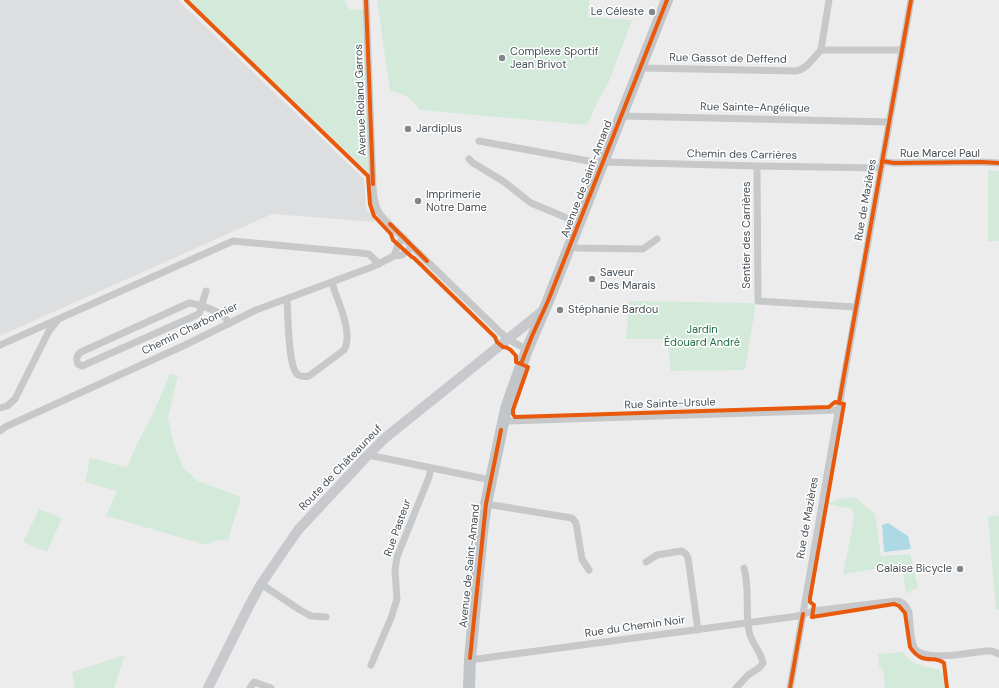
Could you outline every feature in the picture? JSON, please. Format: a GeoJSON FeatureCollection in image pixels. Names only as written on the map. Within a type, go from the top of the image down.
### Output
{"type":"FeatureCollection","features":[{"type":"Feature","properties":{"kind":"main road","name":"Avenue de Saint-Amand"},"geometry":{"type":"LineString","coordinates":[[469,688],[470,658],[486,504],[504,419],[512,391],[527,350],[668,0]]}},
{"type":"Feature","properties":{"kind":"main road","name":"Route de Châteauneuf"},"geometry":{"type":"LineString","coordinates":[[208,688],[249,606],[298,530],[385,438],[544,310]]}},
{"type":"Feature","properties":{"kind":"main road","name":"Avenue de Saint-Amand"},"geometry":{"type":"LineString","coordinates":[[462,688],[470,658]]}},
{"type":"Feature","properties":{"kind":"street","name":"Avenue Roland Garros"},"geometry":{"type":"LineString","coordinates":[[366,0],[374,202],[379,213],[508,338],[527,350]]}},
{"type":"Feature","properties":{"kind":"street"},"geometry":{"type":"LineString","coordinates":[[829,0],[821,50],[902,50]]}},
{"type":"Feature","properties":{"kind":"street","name":"Rue de Mazières"},"geometry":{"type":"LineString","coordinates":[[790,688],[911,0]]}},
{"type":"Feature","properties":{"kind":"street","name":"Rue Gassot de Deffend"},"geometry":{"type":"LineString","coordinates":[[641,68],[796,71],[806,67],[821,50]]}},
{"type":"Feature","properties":{"kind":"street","name":"Rue Sainte-Angélique"},"geometry":{"type":"LineString","coordinates":[[621,116],[889,122]]}},
{"type":"Feature","properties":{"kind":"street","name":"Chemin des Carrières"},"geometry":{"type":"LineString","coordinates":[[478,141],[602,163],[757,166],[882,164]]}},
{"type":"Feature","properties":{"kind":"street"},"geometry":{"type":"LineString","coordinates":[[469,159],[472,163],[502,181],[531,203],[579,223]]}},
{"type":"Feature","properties":{"kind":"street","name":"Rue Marcel Paul"},"geometry":{"type":"LineString","coordinates":[[882,164],[999,163]]}},
{"type":"Feature","properties":{"kind":"street","name":"Sentier des Carrières"},"geometry":{"type":"LineString","coordinates":[[757,166],[758,301],[856,307]]}},
{"type":"Feature","properties":{"kind":"street"},"geometry":{"type":"LineString","coordinates":[[394,256],[398,244],[404,238]]}},
{"type":"Feature","properties":{"kind":"street"},"geometry":{"type":"LineString","coordinates":[[570,246],[577,248],[643,249],[658,239]]}},
{"type":"Feature","properties":{"kind":"street"},"geometry":{"type":"LineString","coordinates":[[0,345],[233,241],[369,254],[379,264]]}},
{"type":"Feature","properties":{"kind":"street","name":"Chemin Charbonnier"},"geometry":{"type":"LineString","coordinates":[[0,432],[19,421],[183,346],[256,310],[332,283],[379,264],[394,256],[402,255],[412,246]]}},
{"type":"Feature","properties":{"kind":"street"},"geometry":{"type":"LineString","coordinates":[[287,299],[292,365],[297,374],[302,377],[309,376],[344,350],[347,345],[348,332],[332,283]]}},
{"type":"Feature","properties":{"kind":"street"},"geometry":{"type":"LineString","coordinates":[[206,291],[202,306],[199,314],[82,366],[78,364],[76,360],[77,355],[80,352],[189,303],[196,303],[202,306],[224,316],[229,324]]}},
{"type":"Feature","properties":{"kind":"street"},"geometry":{"type":"LineString","coordinates":[[0,408],[7,406],[15,399],[49,331],[58,319]]}},
{"type":"Feature","properties":{"kind":"street","name":"Rue Sainte-Ursule"},"geometry":{"type":"LineString","coordinates":[[504,419],[510,421],[838,410]]}},
{"type":"Feature","properties":{"kind":"street"},"geometry":{"type":"LineString","coordinates":[[368,455],[491,480]]}},
{"type":"Feature","properties":{"kind":"street","name":"Rue Pasteur"},"geometry":{"type":"LineString","coordinates":[[371,665],[391,618],[397,599],[395,570],[397,557],[431,468]]}},
{"type":"Feature","properties":{"kind":"street"},"geometry":{"type":"LineString","coordinates":[[486,504],[572,518],[576,523],[582,560],[589,570]]}},
{"type":"Feature","properties":{"kind":"street"},"geometry":{"type":"LineString","coordinates":[[646,562],[657,555],[682,551],[686,554],[688,558],[698,630]]}},
{"type":"Feature","properties":{"kind":"street"},"geometry":{"type":"LineString","coordinates":[[736,688],[748,675],[759,668],[763,663],[762,658],[751,640],[748,623],[747,576],[744,568]]}},
{"type":"Feature","properties":{"kind":"street"},"geometry":{"type":"LineString","coordinates":[[262,584],[311,616],[326,617]]}},
{"type":"Feature","properties":{"kind":"street","name":"Rue du Chemin Noir"},"geometry":{"type":"LineString","coordinates":[[470,658],[477,659],[538,652],[748,623],[813,611],[900,601],[906,607],[908,612],[913,641],[919,652],[932,656],[992,651],[999,654]]}},
{"type":"Feature","properties":{"kind":"street"},"geometry":{"type":"LineString","coordinates":[[250,688],[254,682],[271,688]]}},
{"type":"Feature","properties":{"kind":"shaded area"},"geometry":{"type":"Polygon","coordinates":[[[0,0],[178,0],[364,179],[366,208],[375,222],[272,214],[0,336],[0,0]]]}},
{"type":"Feature","properties":{"kind":"green space"},"geometry":{"type":"Polygon","coordinates":[[[188,0],[344,0],[349,9],[363,10],[369,173],[188,0]]]}},
{"type":"Feature","properties":{"kind":"green space","name":"Complexe Sportif Jean Brivot"},"geometry":{"type":"Polygon","coordinates":[[[377,0],[589,0],[588,17],[632,20],[608,84],[587,125],[420,110],[414,102],[407,97],[400,93],[390,91],[377,0]]]}},
{"type":"Feature","properties":{"kind":"green space"},"geometry":{"type":"Polygon","coordinates":[[[988,170],[999,171],[999,241],[988,241],[988,170]]]}},
{"type":"Feature","properties":{"kind":"green space","name":"Jardin Édouard André"},"geometry":{"type":"Polygon","coordinates":[[[629,301],[756,303],[745,370],[671,371],[667,339],[626,339],[629,301]]]}},
{"type":"Feature","properties":{"kind":"green space"},"geometry":{"type":"Polygon","coordinates":[[[170,374],[178,375],[168,418],[174,445],[184,469],[198,481],[241,497],[228,541],[216,540],[207,545],[106,516],[117,491],[85,482],[90,458],[127,467],[170,374]]]}},
{"type":"Feature","properties":{"kind":"green space"},"geometry":{"type":"Polygon","coordinates":[[[855,497],[875,514],[881,556],[910,554],[918,587],[906,594],[902,565],[843,574],[854,519],[852,509],[827,504],[838,499],[855,497]]]}},
{"type":"Feature","properties":{"kind":"green space"},"geometry":{"type":"Polygon","coordinates":[[[39,509],[62,518],[47,552],[23,542],[39,509]]]}},
{"type":"Feature","properties":{"kind":"green space"},"geometry":{"type":"Polygon","coordinates":[[[999,515],[999,609],[996,609],[988,517],[999,515]]]}},
{"type":"Feature","properties":{"kind":"green space"},"geometry":{"type":"Polygon","coordinates":[[[903,652],[913,662],[940,670],[945,678],[945,688],[885,688],[883,670],[879,667],[878,654],[903,652]]]}},
{"type":"Feature","properties":{"kind":"green space"},"geometry":{"type":"Polygon","coordinates":[[[125,655],[114,688],[75,688],[72,672],[125,655]]]}},
{"type":"Feature","properties":{"kind":"water"},"geometry":{"type":"Polygon","coordinates":[[[888,523],[908,536],[911,549],[884,552],[882,525],[888,523]]]}},
{"type":"Feature","properties":{"kind":"cycle path"},"geometry":{"type":"LineString","coordinates":[[186,0],[368,176],[370,204],[374,216],[391,234],[393,240],[414,258],[495,337],[497,342],[503,347],[512,351],[516,356],[516,362],[528,367],[513,410],[515,417],[829,407],[835,402],[844,404],[810,598],[810,602],[814,605],[812,617],[894,604],[899,606],[905,613],[910,647],[919,657],[944,663],[947,688]]}},
{"type":"Feature","properties":{"kind":"cycle path"},"geometry":{"type":"LineString","coordinates":[[366,0],[373,184]]}},
{"type":"Feature","properties":{"kind":"cycle path"},"geometry":{"type":"LineString","coordinates":[[521,364],[548,301],[667,0]]}},
{"type":"Feature","properties":{"kind":"cycle path"},"geometry":{"type":"LineString","coordinates":[[839,403],[911,0]]}},
{"type":"Feature","properties":{"kind":"cycle path"},"geometry":{"type":"LineString","coordinates":[[882,161],[894,163],[999,163]]}},
{"type":"Feature","properties":{"kind":"cycle path"},"geometry":{"type":"LineString","coordinates":[[390,224],[427,261]]}},
{"type":"Feature","properties":{"kind":"cycle path"},"geometry":{"type":"LineString","coordinates":[[470,658],[486,504],[501,430]]}},
{"type":"Feature","properties":{"kind":"cycle path"},"geometry":{"type":"LineString","coordinates":[[790,688],[803,614]]}},
{"type":"Feature","properties":{"kind":"place","name":"Le Céleste"},"geometry":{"type":"Point","coordinates":[652,12]}},
{"type":"Feature","properties":{"kind":"place","name":"Complexe Sportif Jean Brivot"},"geometry":{"type":"Point","coordinates":[502,58]}},
{"type":"Feature","properties":{"kind":"place","name":"Jardiplus"},"geometry":{"type":"Point","coordinates":[408,129]}},
{"type":"Feature","properties":{"kind":"place","name":"Imprimerie Notre Dame"},"geometry":{"type":"Point","coordinates":[418,201]}},
{"type":"Feature","properties":{"kind":"place","name":"Saveur Des Marais"},"geometry":{"type":"Point","coordinates":[592,279]}},
{"type":"Feature","properties":{"kind":"place","name":"Stéphanie Bardou"},"geometry":{"type":"Point","coordinates":[560,310]}},
{"type":"Feature","properties":{"kind":"place","name":"Calaise Bicycle"},"geometry":{"type":"Point","coordinates":[960,569]}}]}
